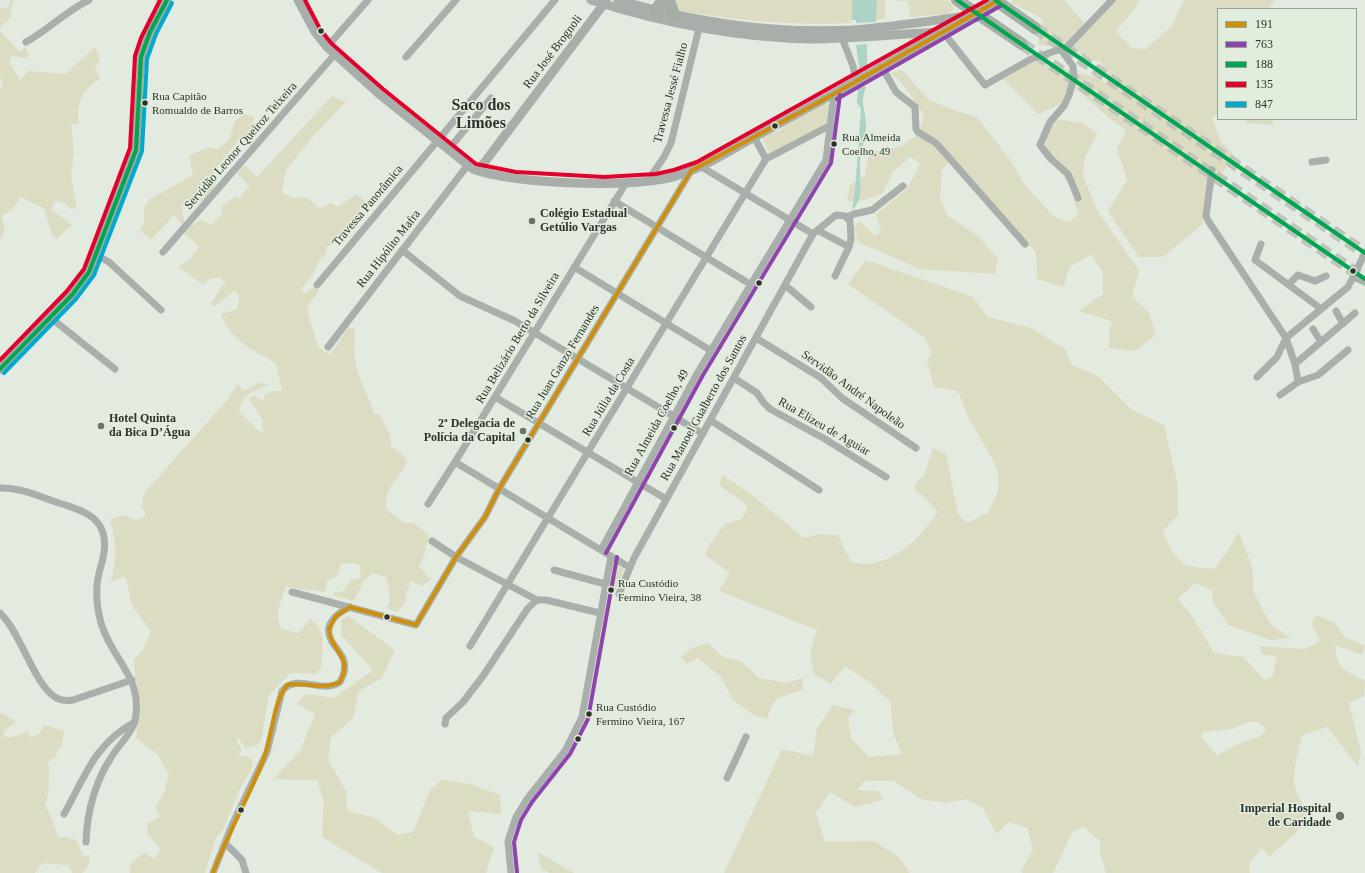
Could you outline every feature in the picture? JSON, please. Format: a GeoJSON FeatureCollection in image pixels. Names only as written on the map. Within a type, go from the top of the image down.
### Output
{"type":"FeatureCollection","features":[{"type":"Feature","properties":{"kind":"highway"},"geometry":{"type":"LineString","coordinates":[[651,14],[663,0]]}},
{"type":"Feature","properties":{"kind":"highway"},"geometry":{"type":"LineString","coordinates":[[669,0],[674,14]]}},
{"type":"Feature","properties":{"kind":"highway"},"geometry":{"type":"LineString","coordinates":[[957,0],[1022,44]]}},
{"type":"Feature","properties":{"kind":"highway"},"geometry":{"type":"LineString","coordinates":[[995,0],[1035,28]]}},
{"type":"Feature","properties":{"kind":"main road"},"geometry":{"type":"LineString","coordinates":[[0,369],[51,318],[78,287],[89,271],[136,150],[139,129],[140,65],[145,46],[167,0]]}},
{"type":"Feature","properties":{"kind":"main road"},"geometry":{"type":"LineString","coordinates":[[298,0],[315,32],[327,47],[467,166],[478,171],[529,179],[626,183],[647,182],[669,178],[691,171],[834,94],[999,0]]}},
{"type":"Feature","properties":{"kind":"main road"},"geometry":{"type":"LineString","coordinates":[[592,0],[651,14],[699,28],[852,30],[972,16]]}},
{"type":"Feature","properties":{"kind":"main road"},"geometry":{"type":"LineString","coordinates":[[618,0],[651,14],[674,14],[734,29],[788,38],[842,38],[943,32]]}},
{"type":"Feature","properties":{"kind":"main road","name":"Rua José Brognoli"},"geometry":{"type":"LineString","coordinates":[[478,171],[604,2]]}},
{"type":"Feature","properties":{"kind":"main road"},"geometry":{"type":"LineString","coordinates":[[941,20],[945,25],[943,32]]}},
{"type":"Feature","properties":{"kind":"street"},"geometry":{"type":"LineString","coordinates":[[26,42],[52,26],[73,9],[89,0]]}},
{"type":"Feature","properties":{"kind":"street"},"geometry":{"type":"LineString","coordinates":[[327,47],[368,0]]}},
{"type":"Feature","properties":{"kind":"street"},"geometry":{"type":"LineString","coordinates":[[406,56],[456,0]]}},
{"type":"Feature","properties":{"kind":"street","name":"Travessa Panorâmica"},"geometry":{"type":"LineString","coordinates":[[317,285],[555,0]]}},
{"type":"Feature","properties":{"kind":"street"},"geometry":{"type":"LineString","coordinates":[[943,32],[985,85],[1031,60],[1044,54],[1062,50],[1069,46],[1085,27],[1112,0]]}},
{"type":"Feature","properties":{"kind":"street","name":"Travessa Jessé Fialho"},"geometry":{"type":"LineString","coordinates":[[647,182],[664,157],[671,143],[699,28]]}},
{"type":"Feature","properties":{"kind":"street"},"geometry":{"type":"LineString","coordinates":[[842,38],[854,66],[856,81]]}},
{"type":"Feature","properties":{"kind":"street"},"geometry":{"type":"LineString","coordinates":[[1062,50],[1073,66],[1074,78],[1070,95],[1064,106],[1050,122],[1040,145],[1051,159],[1068,174],[1078,198]]}},
{"type":"Feature","properties":{"kind":"street","name":"Servidão Leonor Queiroz Teixeira"},"geometry":{"type":"LineString","coordinates":[[163,252],[335,54]]}},
{"type":"Feature","properties":{"kind":"street"},"geometry":{"type":"LineString","coordinates":[[882,67],[896,92],[915,107],[916,128],[918,132],[936,144],[1025,244]]}},
{"type":"Feature","properties":{"kind":"street","name":"Rua Almeida Coelho, 49"},"geometry":{"type":"LineString","coordinates":[[601,550],[710,350],[828,156],[834,94]]}},
{"type":"Feature","properties":{"kind":"street"},"geometry":{"type":"LineString","coordinates":[[448,150],[491,98]]}},
{"type":"Feature","properties":{"kind":"street"},"geometry":{"type":"LineString","coordinates":[[754,137],[766,159],[831,125]]}},
{"type":"Feature","properties":{"kind":"street","name":"Rua Júlia da Costa"},"geometry":{"type":"LineString","coordinates":[[470,646],[766,159]]}},
{"type":"Feature","properties":{"kind":"street"},"geometry":{"type":"LineString","coordinates":[[1312,162],[1326,160]]}},
{"type":"Feature","properties":{"kind":"street","name":"Rua Hipólito Mafra"},"geometry":{"type":"LineString","coordinates":[[328,347],[467,166]]}},
{"type":"Feature","properties":{"kind":"street"},"geometry":{"type":"LineString","coordinates":[[700,166],[790,220],[849,247]]}},
{"type":"Feature","properties":{"kind":"street"},"geometry":{"type":"LineString","coordinates":[[1212,170],[1206,216],[1286,338],[1295,364],[1298,382]]}},
{"type":"Feature","properties":{"kind":"street","name":"Rua Juan Ganzo Fernandes"},"geometry":{"type":"LineString","coordinates":[[350,607],[416,625],[456,557],[485,517],[499,489],[691,171]]}},
{"type":"Feature","properties":{"kind":"street","name":"Rua Belizário Berto da Silveira"},"geometry":{"type":"LineString","coordinates":[[428,504],[626,183]]}},
{"type":"Feature","properties":{"kind":"street"},"geometry":{"type":"LineString","coordinates":[[835,276],[849,247],[851,228],[848,217],[872,210],[903,186]]}},
{"type":"Feature","properties":{"kind":"street"},"geometry":{"type":"LineString","coordinates":[[614,201],[750,284]]}},
{"type":"Feature","properties":{"kind":"street","name":"Rua Manoel Gualberto dos Santos"},"geometry":{"type":"LineString","coordinates":[[619,594],[629,567],[666,499],[816,232],[836,215],[848,217]]}},
{"type":"Feature","properties":{"kind":"street"},"geometry":{"type":"LineString","coordinates":[[1261,244],[1255,260],[1320,308]]}},
{"type":"Feature","properties":{"kind":"street"},"geometry":{"type":"LineString","coordinates":[[402,250],[460,296],[503,315],[534,332],[703,434]]}},
{"type":"Feature","properties":{"kind":"street"},"geometry":{"type":"LineString","coordinates":[[1257,377],[1277,356],[1286,338],[1320,308],[1348,287],[1365,254]]}},
{"type":"Feature","properties":{"kind":"street"},"geometry":{"type":"LineString","coordinates":[[96,255],[109,262],[161,310]]}},
{"type":"Feature","properties":{"kind":"street"},"geometry":{"type":"LineString","coordinates":[[574,267],[710,350]]}},
{"type":"Feature","properties":{"kind":"street"},"geometry":{"type":"LineString","coordinates":[[1289,284],[1298,275],[1315,281],[1326,276]]}},
{"type":"Feature","properties":{"kind":"street"},"geometry":{"type":"LineString","coordinates":[[1354,277],[1365,282]]}},
{"type":"Feature","properties":{"kind":"street"},"geometry":{"type":"LineString","coordinates":[[785,285],[811,307]]}},
{"type":"Feature","properties":{"kind":"street"},"geometry":{"type":"LineString","coordinates":[[1336,311],[1343,324]]}},
{"type":"Feature","properties":{"kind":"street"},"geometry":{"type":"LineString","coordinates":[[1295,364],[1355,313]]}},
{"type":"Feature","properties":{"kind":"street"},"geometry":{"type":"LineString","coordinates":[[51,318],[109,361],[115,369]]}},
{"type":"Feature","properties":{"kind":"street"},"geometry":{"type":"LineString","coordinates":[[1313,328],[1321,342]]}},
{"type":"Feature","properties":{"kind":"street","name":"Servidão André Napoleão"},"geometry":{"type":"LineString","coordinates":[[756,338],[821,378],[842,398],[916,448]]}},
{"type":"Feature","properties":{"kind":"street"},"geometry":{"type":"LineString","coordinates":[[1280,395],[1298,382],[1318,375],[1348,350]]}},
{"type":"Feature","properties":{"kind":"street","name":"Rua Elizeu de Aguiar"},"geometry":{"type":"LineString","coordinates":[[734,378],[757,393],[762,402],[770,410],[825,438],[886,477]]}},
{"type":"Feature","properties":{"kind":"street"},"geometry":{"type":"LineString","coordinates":[[494,397],[666,499]]}},
{"type":"Feature","properties":{"kind":"street"},"geometry":{"type":"LineString","coordinates":[[710,420],[819,490]]}},
{"type":"Feature","properties":{"kind":"street"},"geometry":{"type":"LineString","coordinates":[[455,462],[629,567]]}},
{"type":"Feature","properties":{"kind":"street"},"geometry":{"type":"LineString","coordinates":[[0,488],[16,490],[77,508],[94,518],[103,530],[105,542],[97,587],[101,623],[108,642],[132,680],[137,703],[134,722],[99,779],[89,810],[86,842]]}},
{"type":"Feature","properties":{"kind":"street"},"geometry":{"type":"LineString","coordinates":[[432,541],[456,557],[537,600],[546,600],[600,613]]}},
{"type":"Feature","properties":{"kind":"street"},"geometry":{"type":"LineString","coordinates":[[511,873],[508,841],[516,817],[527,799],[565,751],[582,718],[611,556]]}},
{"type":"Feature","properties":{"kind":"street"},"geometry":{"type":"LineString","coordinates":[[554,570],[605,587]]}},
{"type":"Feature","properties":{"kind":"street"},"geometry":{"type":"LineString","coordinates":[[292,592],[350,607]]}},
{"type":"Feature","properties":{"kind":"street"},"geometry":{"type":"LineString","coordinates":[[445,724],[446,718],[474,688],[492,664],[528,608],[537,600]]}},
{"type":"Feature","properties":{"kind":"street"},"geometry":{"type":"LineString","coordinates":[[213,873],[225,843],[260,770],[272,735],[282,691],[287,685],[301,683],[329,687],[340,682],[345,670],[345,662],[342,655],[331,641],[329,634],[330,626],[333,618],[339,612],[350,607]]}},
{"type":"Feature","properties":{"kind":"street"},"geometry":{"type":"LineString","coordinates":[[0,612],[10,624],[43,685],[56,698],[65,701],[73,700],[132,680]]}},
{"type":"Feature","properties":{"kind":"street"},"geometry":{"type":"LineString","coordinates":[[64,814],[95,756],[119,731],[134,722]]}},
{"type":"Feature","properties":{"kind":"street"},"geometry":{"type":"LineString","coordinates":[[727,778],[746,737]]}},
{"type":"Feature","properties":{"kind":"street"},"geometry":{"type":"LineString","coordinates":[[225,843],[242,860],[246,873]]}},
{"type":"Feature","properties":{"kind":"green space"},"geometry":{"type":"Polygon","coordinates":[[[11,0],[13,0],[10,18],[0,27],[0,7],[6,9],[11,0]]]}},
{"type":"Feature","properties":{"kind":"green space"},"geometry":{"type":"Polygon","coordinates":[[[672,0],[852,0],[852,20],[851,23],[807,24],[743,20],[679,11],[672,0]]]}},
{"type":"Feature","properties":{"kind":"green space"},"geometry":{"type":"Polygon","coordinates":[[[877,0],[885,0],[885,19],[876,20],[877,0]]]}},
{"type":"Feature","properties":{"kind":"green space"},"geometry":{"type":"Polygon","coordinates":[[[887,0],[949,0],[954,9],[948,14],[910,17],[908,1],[887,0]]]}},
{"type":"Feature","properties":{"kind":"green space"},"geometry":{"type":"Polygon","coordinates":[[[1014,0],[1064,0],[1089,28],[1116,0],[1140,0],[1134,10],[1116,31],[1132,48],[1145,49],[1172,26],[1184,0],[1275,0],[1269,8],[1217,8],[1217,114],[1212,117],[1220,140],[1234,155],[1209,193],[1203,224],[1163,257],[1139,257],[1108,211],[1127,180],[1117,149],[1126,130],[1109,118],[1074,87],[1064,103],[1038,114],[1003,79],[1035,61],[1042,61],[1078,73],[1096,77],[1115,89],[1101,62],[1060,47],[1038,45],[1043,19],[1010,2],[1014,0]]]}},
{"type":"Feature","properties":{"kind":"green space"},"geometry":{"type":"Polygon","coordinates":[[[0,31],[20,52],[26,47],[29,55],[26,58],[12,56],[10,63],[20,80],[28,71],[65,74],[95,47],[100,59],[95,68],[100,79],[89,87],[82,98],[78,110],[79,124],[71,125],[74,150],[71,177],[77,206],[72,210],[65,203],[55,201],[51,209],[72,225],[56,239],[52,235],[44,208],[20,197],[13,208],[2,216],[5,231],[0,240],[0,88],[3,85],[0,77],[0,31]]]}},
{"type":"Feature","properties":{"kind":"green space"},"geometry":{"type":"Polygon","coordinates":[[[902,70],[929,100],[959,112],[977,117],[1011,161],[1024,184],[1054,217],[1069,222],[1078,215],[1070,185],[1044,153],[1048,133],[1055,119],[1083,123],[1097,134],[1085,157],[1083,176],[1097,210],[1139,271],[1132,297],[1148,311],[1156,335],[1135,351],[1109,348],[1109,330],[1112,321],[1079,311],[1103,294],[1103,272],[1091,255],[1069,267],[1064,287],[1037,279],[1036,252],[951,160],[942,170],[940,197],[947,215],[978,236],[998,259],[995,274],[920,269],[858,242],[854,227],[860,221],[875,236],[881,232],[876,214],[907,189],[920,164],[910,157],[892,173],[883,193],[859,202],[847,201],[850,185],[865,175],[869,153],[902,146],[919,133],[924,116],[903,84],[891,73],[902,70]]]}},
{"type":"Feature","properties":{"kind":"green space"},"geometry":{"type":"Polygon","coordinates":[[[332,96],[346,102],[315,134],[286,170],[282,192],[292,198],[306,197],[319,208],[332,203],[338,207],[356,194],[366,202],[355,216],[353,223],[340,234],[335,242],[327,247],[325,256],[318,262],[314,273],[301,290],[305,294],[314,287],[319,291],[309,304],[307,310],[318,347],[330,355],[349,327],[355,329],[354,351],[356,367],[374,414],[380,415],[390,435],[391,446],[402,454],[407,461],[390,488],[386,509],[404,523],[414,523],[429,535],[424,556],[419,566],[431,580],[421,586],[411,581],[406,593],[405,604],[397,612],[385,608],[389,604],[389,590],[386,577],[372,573],[364,580],[354,601],[335,596],[333,592],[342,592],[351,580],[361,578],[359,564],[341,563],[338,575],[327,581],[325,592],[286,587],[278,613],[281,629],[298,633],[310,619],[315,623],[321,631],[323,640],[322,663],[320,669],[317,674],[290,673],[269,696],[261,741],[253,747],[245,748],[237,736],[237,742],[242,750],[238,757],[246,756],[253,761],[252,768],[240,789],[223,830],[215,840],[205,873],[130,873],[131,863],[145,852],[154,860],[160,849],[147,833],[148,823],[160,817],[155,807],[164,793],[169,775],[158,755],[136,738],[141,702],[135,676],[134,659],[142,652],[151,631],[133,605],[125,576],[111,582],[115,551],[110,519],[124,515],[137,520],[146,515],[141,506],[144,493],[228,399],[238,384],[243,391],[259,383],[271,384],[246,397],[239,412],[258,430],[264,432],[262,427],[263,421],[249,398],[255,396],[264,402],[264,395],[272,391],[282,391],[276,363],[251,349],[236,337],[225,323],[221,314],[237,309],[239,294],[234,291],[215,306],[210,305],[225,282],[220,277],[209,279],[204,285],[178,267],[191,258],[199,246],[185,234],[183,226],[174,215],[151,240],[139,230],[144,223],[144,208],[150,199],[193,175],[189,155],[208,148],[218,149],[229,140],[235,121],[244,114],[254,117],[251,132],[245,139],[238,140],[212,174],[217,179],[210,198],[182,205],[185,227],[188,228],[200,220],[212,225],[223,212],[221,207],[235,196],[240,198],[249,186],[237,173],[245,165],[257,177],[332,96]]]}},
{"type":"Feature","properties":{"kind":"green space"},"geometry":{"type":"Polygon","coordinates":[[[826,103],[830,105],[828,124],[770,153],[762,138],[770,133],[779,131],[790,123],[826,103]]]}},
{"type":"Feature","properties":{"kind":"green space"},"geometry":{"type":"Polygon","coordinates":[[[1245,120],[1273,120],[1273,125],[1247,123],[1245,120]]]}},
{"type":"Feature","properties":{"kind":"green space"},"geometry":{"type":"Polygon","coordinates":[[[866,260],[973,297],[988,317],[1031,328],[1065,349],[1072,365],[1098,376],[1132,410],[1164,425],[1178,486],[1178,515],[1163,531],[1172,552],[1186,566],[1214,569],[1239,532],[1252,567],[1254,592],[1265,615],[1272,625],[1291,638],[1270,640],[1228,625],[1213,602],[1212,590],[1195,583],[1178,599],[1193,617],[1214,653],[1243,657],[1265,680],[1273,675],[1277,657],[1262,654],[1260,646],[1305,649],[1320,641],[1311,624],[1316,615],[1335,623],[1345,637],[1365,646],[1362,655],[1335,645],[1338,659],[1343,668],[1352,675],[1365,681],[1364,696],[1349,703],[1361,752],[1358,767],[1327,727],[1302,735],[1296,761],[1294,782],[1296,792],[1306,812],[1308,822],[1269,857],[1262,848],[1249,863],[1250,873],[1106,873],[1099,850],[1101,842],[1084,827],[1073,831],[1053,873],[1023,873],[1021,871],[1033,849],[1027,828],[1009,822],[996,834],[983,808],[966,799],[947,803],[921,799],[894,781],[865,781],[857,790],[879,791],[883,800],[855,807],[830,792],[816,813],[825,842],[874,841],[900,858],[910,873],[724,873],[782,749],[813,756],[817,728],[833,705],[855,710],[848,718],[851,738],[869,757],[902,754],[893,733],[891,703],[869,682],[845,666],[831,684],[814,674],[810,653],[817,630],[719,591],[730,573],[705,555],[709,545],[725,524],[742,519],[748,506],[719,485],[723,475],[752,495],[804,538],[818,534],[838,535],[851,562],[865,564],[890,558],[901,551],[912,543],[938,512],[915,490],[915,485],[924,475],[933,448],[946,454],[958,513],[967,523],[988,513],[998,491],[998,473],[992,458],[968,417],[958,391],[934,387],[927,361],[932,353],[924,337],[848,284],[866,260]],[[1248,722],[1232,729],[1204,732],[1201,736],[1217,756],[1235,745],[1261,736],[1266,729],[1259,722],[1248,722]]]}},
{"type":"Feature","properties":{"kind":"green space"},"geometry":{"type":"Polygon","coordinates":[[[613,563],[624,569],[616,591],[609,588],[613,563]]]}},
{"type":"Feature","properties":{"kind":"green space"},"geometry":{"type":"Polygon","coordinates":[[[348,616],[395,650],[382,678],[359,691],[353,718],[331,737],[328,760],[346,791],[347,811],[373,817],[398,835],[413,832],[430,790],[442,780],[470,784],[500,795],[501,814],[468,811],[474,837],[494,847],[486,873],[382,873],[322,837],[324,802],[317,780],[273,779],[300,751],[315,714],[297,704],[306,694],[334,698],[373,670],[341,635],[341,620],[348,616]]]}},
{"type":"Feature","properties":{"kind":"green space"},"geometry":{"type":"Polygon","coordinates":[[[708,643],[723,657],[741,661],[759,678],[786,683],[803,678],[803,690],[789,694],[775,701],[769,711],[767,719],[752,714],[732,699],[722,678],[698,658],[687,664],[681,658],[691,648],[708,643]]]}},
{"type":"Feature","properties":{"kind":"green space"},"geometry":{"type":"Polygon","coordinates":[[[0,712],[16,722],[4,731],[4,737],[13,737],[28,731],[30,737],[39,734],[44,725],[64,731],[62,745],[57,751],[56,757],[48,762],[49,784],[45,806],[48,809],[58,837],[68,837],[76,840],[83,856],[90,855],[89,864],[82,873],[72,873],[68,865],[43,863],[35,873],[0,873],[0,712]]]}},
{"type":"Feature","properties":{"kind":"green space"},"geometry":{"type":"Polygon","coordinates":[[[538,852],[574,873],[549,873],[541,868],[538,852]]]}},
{"type":"Feature","properties":{"kind":"water"},"geometry":{"type":"Polygon","coordinates":[[[852,0],[877,0],[876,22],[856,23],[856,20],[852,20],[852,0]]]}},
{"type":"Feature","properties":{"kind":"water"},"geometry":{"type":"Polygon","coordinates":[[[867,44],[867,70],[860,73],[856,45],[867,44]]]}},
{"type":"Feature","properties":{"kind":"water"},"geometry":{"type":"Polygon","coordinates":[[[866,86],[863,104],[866,126],[860,163],[860,194],[859,200],[852,210],[855,192],[861,109],[857,103],[858,89],[866,86]]]}},
{"type":"Feature","properties":{"kind":"tunnel"},"geometry":{"type":"LineString","coordinates":[[1035,28],[1365,253]]}},
{"type":"Feature","properties":{"kind":"tunnel"},"geometry":{"type":"LineString","coordinates":[[1022,44],[1365,279]]}},
{"type":"Feature","properties":{"kind":"transit line","name":"135"},"geometry":{"type":"LineString","coordinates":[[0,360],[67,291],[84,269],[130,148],[135,56],[141,38],[160,0]]}},
{"type":"Feature","properties":{"kind":"transit line","name":"188"},"geometry":{"type":"LineString","coordinates":[[0,369],[72,295],[89,272],[136,150],[141,57],[150,32],[167,0]]}},
{"type":"Feature","properties":{"kind":"transit line","name":"135"},"geometry":{"type":"LineString","coordinates":[[305,0],[320,29],[331,43],[383,89],[476,164],[516,172],[604,177],[656,174],[674,170],[697,162],[987,0]]}},
{"type":"Feature","properties":{"kind":"transit line","name":"188"},"geometry":{"type":"LineString","coordinates":[[957,0],[1365,279]]}},
{"type":"Feature","properties":{"kind":"transit line","name":"188"},"geometry":{"type":"LineString","coordinates":[[995,0],[1365,253]]}},
{"type":"Feature","properties":{"kind":"transit line","name":"191"},"geometry":{"type":"LineString","coordinates":[[691,171],[834,94],[999,0]]}},
{"type":"Feature","properties":{"kind":"transit line","name":"847"},"geometry":{"type":"LineString","coordinates":[[4,373],[76,299],[94,275],[142,151],[147,59],[156,34],[172,3]]}},
{"type":"Feature","properties":{"kind":"transit line","name":"763"},"geometry":{"type":"LineString","coordinates":[[837,99],[1002,5]]}},
{"type":"Feature","properties":{"kind":"transit line","name":"763"},"geometry":{"type":"LineString","coordinates":[[606,553],[703,375],[831,163],[840,95]]}},
{"type":"Feature","properties":{"kind":"transit line","name":"191"},"geometry":{"type":"LineString","coordinates":[[416,625],[456,557],[485,517],[499,489],[691,171]]}},
{"type":"Feature","properties":{"kind":"transit line","name":"763"},"geometry":{"type":"LineString","coordinates":[[517,872],[514,842],[521,820],[532,802],[570,754],[588,719],[617,557]]}},
{"type":"Feature","properties":{"kind":"transit line","name":"191"},"geometry":{"type":"LineString","coordinates":[[350,607],[416,625]]}},
{"type":"Feature","properties":{"kind":"transit line","name":"191"},"geometry":{"type":"LineString","coordinates":[[287,685],[300,684],[327,686],[340,682],[344,673],[343,660],[330,637],[329,629],[336,616],[350,607]]}},
{"type":"Feature","properties":{"kind":"transit line","name":"191"},"geometry":{"type":"LineString","coordinates":[[213,873],[264,758],[278,702],[287,685]]}},
{"type":"Feature","properties":{"kind":"place","name":"Rua Capitão Romualdo de Barros"},"geometry":{"type":"Point","coordinates":[145,103]}},
{"type":"Feature","properties":{"kind":"place","name":"Rua Almeida Coelho, 49"},"geometry":{"type":"Point","coordinates":[834,144]}},
{"type":"Feature","properties":{"kind":"place","name":"Colégio Estadual Getúlio Vargas"},"geometry":{"type":"Point","coordinates":[532,221]}},
{"type":"Feature","properties":{"kind":"place","name":"Hotel Quinta da Bica D’Água"},"geometry":{"type":"Point","coordinates":[101,426]}},
{"type":"Feature","properties":{"kind":"place","name":"2ª Delegacia de Polícia da Capital"},"geometry":{"type":"Point","coordinates":[523,431]}},
{"type":"Feature","properties":{"kind":"place","name":"Rua Custódio Fermino Vieira, 38"},"geometry":{"type":"Point","coordinates":[611,590]}},
{"type":"Feature","properties":{"kind":"place","name":"Rua Custódio Fermino Vieira, 167"},"geometry":{"type":"Point","coordinates":[589,714]}},
{"type":"Feature","properties":{"kind":"place","name":"Imperial Hospital de Caridade"},"geometry":{"type":"Point","coordinates":[1340,816]}},
{"type":"Feature","properties":{"kind":"district","name":"Saco dos Limões"},"geometry":{"type":"Point","coordinates":[481,115]}}]}
